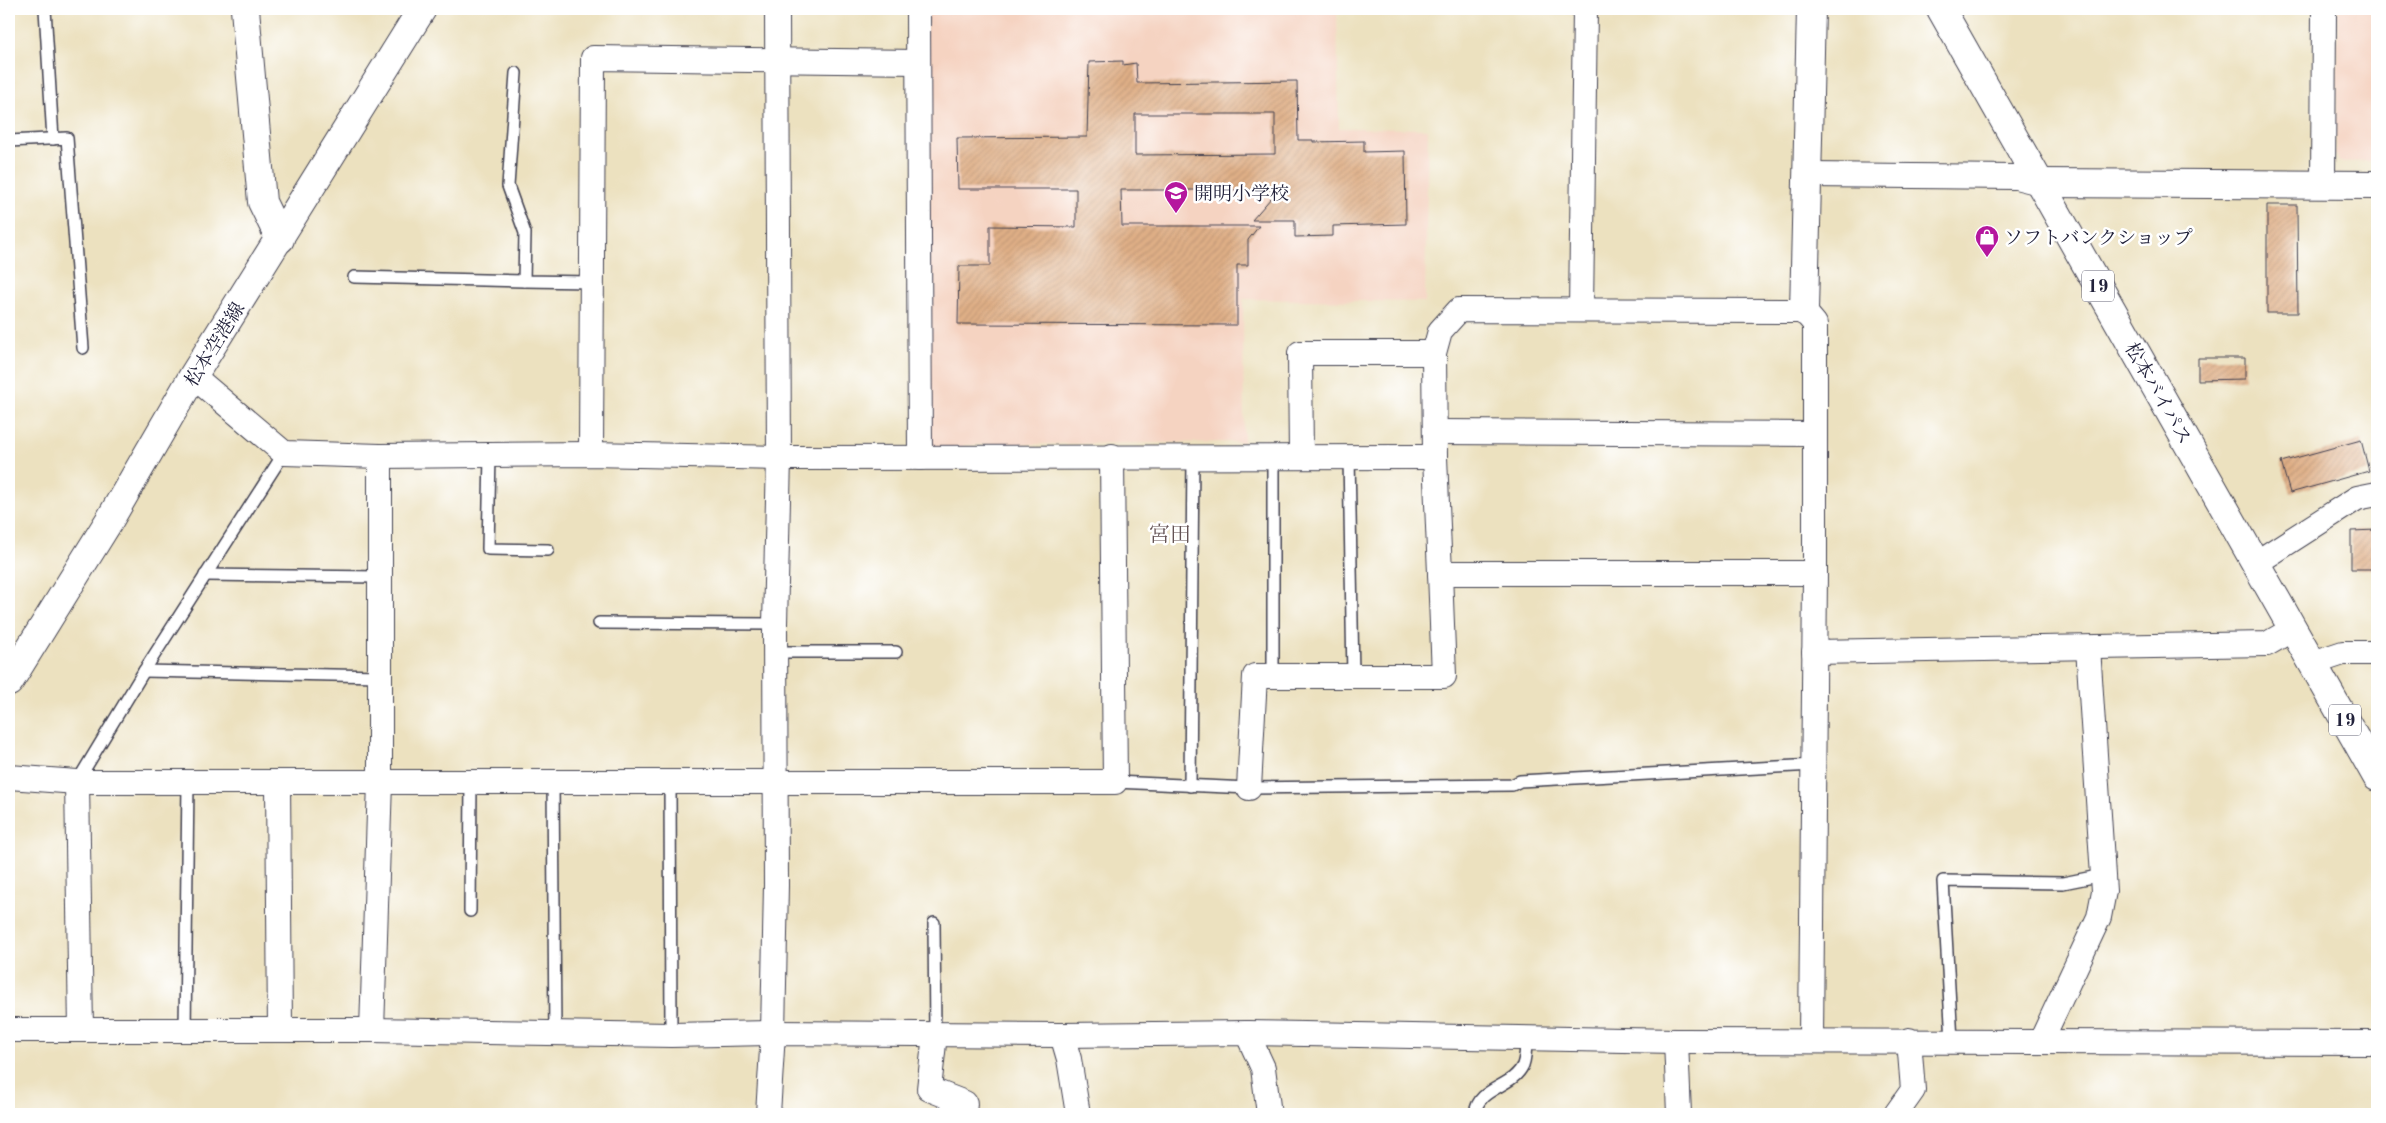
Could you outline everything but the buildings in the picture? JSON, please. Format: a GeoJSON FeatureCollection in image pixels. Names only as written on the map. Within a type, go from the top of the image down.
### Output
{"type":"FeatureCollection","features":[{"type":"Feature","properties":{"kind":"main road"},"geometry":{"type":"LineString","coordinates":[[245,9],[262,202],[280,239]]}},
{"type":"Feature","properties":{"kind":"main road","name":"松本空港線"},"geometry":{"type":"LineString","coordinates":[[9,682],[109,521],[193,376],[422,9]]}},
{"type":"Feature","properties":{"kind":"main road"},"geometry":{"type":"LineString","coordinates":[[1804,310],[1809,175],[1811,9]]}},
{"type":"Feature","properties":{"kind":"main road","name":"松本バイパス"},"geometry":{"type":"LineString","coordinates":[[1940,9],[2377,777]]}},
{"type":"Feature","properties":{"kind":"main road"},"geometry":{"type":"LineString","coordinates":[[2040,183],[2377,185]]}},
{"type":"Feature","properties":{"kind":"street"},"geometry":{"type":"LineString","coordinates":[[768,1114],[773,1033],[775,624],[779,458],[777,9]]}},
{"type":"Feature","properties":{"kind":"street"},"geometry":{"type":"LineString","coordinates":[[918,9],[920,458]]}},
{"type":"Feature","properties":{"kind":"street"},"geometry":{"type":"LineString","coordinates":[[1581,310],[1585,9]]}},
{"type":"Feature","properties":{"kind":"street"},"geometry":{"type":"LineString","coordinates":[[2323,184],[2324,9]]}},
{"type":"Feature","properties":{"kind":"street"},"geometry":{"type":"LineString","coordinates":[[591,454],[592,58],[918,62]]}},
{"type":"Feature","properties":{"kind":"street"},"geometry":{"type":"LineString","coordinates":[[1809,175],[2016,176],[2040,183]]}},
{"type":"Feature","properties":{"kind":"street"},"geometry":{"type":"LineString","coordinates":[[1250,788],[1255,676],[1444,676],[1435,457],[1434,353],[1440,331],[1459,310],[1804,310],[1814,324],[1816,573],[1811,1040]]}},
{"type":"Feature","properties":{"kind":"street"},"geometry":{"type":"LineString","coordinates":[[1301,457],[1300,354],[1434,353]]}},
{"type":"Feature","properties":{"kind":"street"},"geometry":{"type":"LineString","coordinates":[[193,376],[284,453],[380,456],[591,454],[779,458],[1435,457]]}},
{"type":"Feature","properties":{"kind":"street"},"geometry":{"type":"LineString","coordinates":[[1435,432],[1815,434]]}},
{"type":"Feature","properties":{"kind":"street"},"geometry":{"type":"LineString","coordinates":[[372,1030],[380,782],[380,456]]}},
{"type":"Feature","properties":{"kind":"street"},"geometry":{"type":"LineString","coordinates":[[9,776],[77,782],[775,780],[1115,782],[1112,456]]}},
{"type":"Feature","properties":{"kind":"street"},"geometry":{"type":"LineString","coordinates":[[2256,563],[2357,498],[2377,494]]}},
{"type":"Feature","properties":{"kind":"street"},"geometry":{"type":"LineString","coordinates":[[1440,573],[1816,573]]}},
{"type":"Feature","properties":{"kind":"street"},"geometry":{"type":"LineString","coordinates":[[1814,652],[2267,644],[2293,629]]}},
{"type":"Feature","properties":{"kind":"street"},"geometry":{"type":"LineString","coordinates":[[2041,1041],[2099,918],[2104,891],[2088,648]]}},
{"type":"Feature","properties":{"kind":"street"},"geometry":{"type":"LineString","coordinates":[[2313,663],[2343,653],[2377,653]]}},
{"type":"Feature","properties":{"kind":"street"},"geometry":{"type":"LineString","coordinates":[[77,782],[81,1030]]}},
{"type":"Feature","properties":{"kind":"street"},"geometry":{"type":"LineString","coordinates":[[278,782],[280,1030]]}},
{"type":"Feature","properties":{"kind":"street"},"geometry":{"type":"LineString","coordinates":[[9,1030],[372,1030],[671,1035],[773,1033],[1062,1035],[1247,1033],[1676,1041],[1909,1040],[2377,1043]]}},
{"type":"Feature","properties":{"kind":"street"},"geometry":{"type":"LineString","coordinates":[[1247,1033],[1263,1068],[1269,1114]]}},
{"type":"Feature","properties":{"kind":"street"},"geometry":{"type":"LineString","coordinates":[[936,1034],[928,1089],[966,1102],[964,1114]]}},
{"type":"Feature","properties":{"kind":"street"},"geometry":{"type":"LineString","coordinates":[[1062,1035],[1069,1059],[1078,1114]]}},
{"type":"Feature","properties":{"kind":"street"},"geometry":{"type":"LineString","coordinates":[[1896,1114],[1913,1090],[1909,1040]]}},
{"type":"Feature","properties":{"kind":"street"},"geometry":{"type":"LineString","coordinates":[[1676,1041],[1679,1114]]}},
{"type":"Feature","properties":{"kind":"lane"},"geometry":{"type":"LineString","coordinates":[[45,9],[54,139]]}},
{"type":"Feature","properties":{"kind":"lane"},"geometry":{"type":"LineString","coordinates":[[516,74],[508,186],[525,233],[524,282]]}},
{"type":"Feature","properties":{"kind":"lane"},"geometry":{"type":"LineString","coordinates":[[9,141],[67,138],[82,348]]}},
{"type":"Feature","properties":{"kind":"lane"},"geometry":{"type":"LineString","coordinates":[[354,277],[592,282]]}},
{"type":"Feature","properties":{"kind":"lane"},"geometry":{"type":"LineString","coordinates":[[77,782],[205,575],[284,453]]}},
{"type":"Feature","properties":{"kind":"lane"},"geometry":{"type":"LineString","coordinates":[[490,455],[488,549],[548,550]]}},
{"type":"Feature","properties":{"kind":"lane"},"geometry":{"type":"LineString","coordinates":[[1190,786],[1193,457]]}},
{"type":"Feature","properties":{"kind":"lane"},"geometry":{"type":"LineString","coordinates":[[1273,457],[1273,676]]}},
{"type":"Feature","properties":{"kind":"lane"},"geometry":{"type":"LineString","coordinates":[[1349,457],[1353,676]]}},
{"type":"Feature","properties":{"kind":"lane"},"geometry":{"type":"LineString","coordinates":[[205,575],[380,577]]}},
{"type":"Feature","properties":{"kind":"lane"},"geometry":{"type":"LineString","coordinates":[[598,623],[775,624]]}},
{"type":"Feature","properties":{"kind":"lane"},"geometry":{"type":"LineString","coordinates":[[775,652],[896,652]]}},
{"type":"Feature","properties":{"kind":"lane"},"geometry":{"type":"LineString","coordinates":[[144,672],[380,676]]}},
{"type":"Feature","properties":{"kind":"lane"},"geometry":{"type":"LineString","coordinates":[[1115,782],[1250,788],[1512,785],[1520,780],[1814,765]]}},
{"type":"Feature","properties":{"kind":"lane"},"geometry":{"type":"LineString","coordinates":[[470,911],[471,781]]}},
{"type":"Feature","properties":{"kind":"lane"},"geometry":{"type":"LineString","coordinates":[[553,781],[555,1034]]}},
{"type":"Feature","properties":{"kind":"lane"},"geometry":{"type":"LineString","coordinates":[[670,781],[671,1035]]}},
{"type":"Feature","properties":{"kind":"lane"},"geometry":{"type":"LineString","coordinates":[[185,1031],[188,782]]}},
{"type":"Feature","properties":{"kind":"lane"},"geometry":{"type":"LineString","coordinates":[[1952,1041],[1943,881],[2063,883],[2103,874]]}},
{"type":"Feature","properties":{"kind":"lane"},"geometry":{"type":"LineString","coordinates":[[934,924],[936,1034]]}},
{"type":"Feature","properties":{"kind":"lane"},"geometry":{"type":"LineString","coordinates":[[1474,1114],[1476,1105],[1482,1096],[1513,1078],[1522,1067],[1526,1056],[1526,1038]]}},
{"type":"Feature","properties":{"kind":"shaded area","name":"開明小学校"},"geometry":{"type":"Polygon","coordinates":[[[924,9],[1337,9],[1339,128],[1428,129],[1425,302],[1243,299],[1244,442],[964,445],[963,450],[926,450],[924,9]]]}},
{"type":"Feature","properties":{"kind":"shaded area"},"geometry":{"type":"Polygon","coordinates":[[[2338,9],[2377,9],[2377,161],[2339,162],[2336,154],[2338,9]]]}},
{"type":"Feature","properties":{"kind":"place","name":"開明小学校"},"geometry":{"type":"Point","coordinates":[1176,214]}},
{"type":"Feature","properties":{"kind":"place","name":"ソフトバンクショップ"},"geometry":{"type":"Point","coordinates":[1987,258]}},
{"type":"Feature","properties":{"kind":"district","name":"宮田"},"geometry":{"type":"Point","coordinates":[1170,534]}}]}
